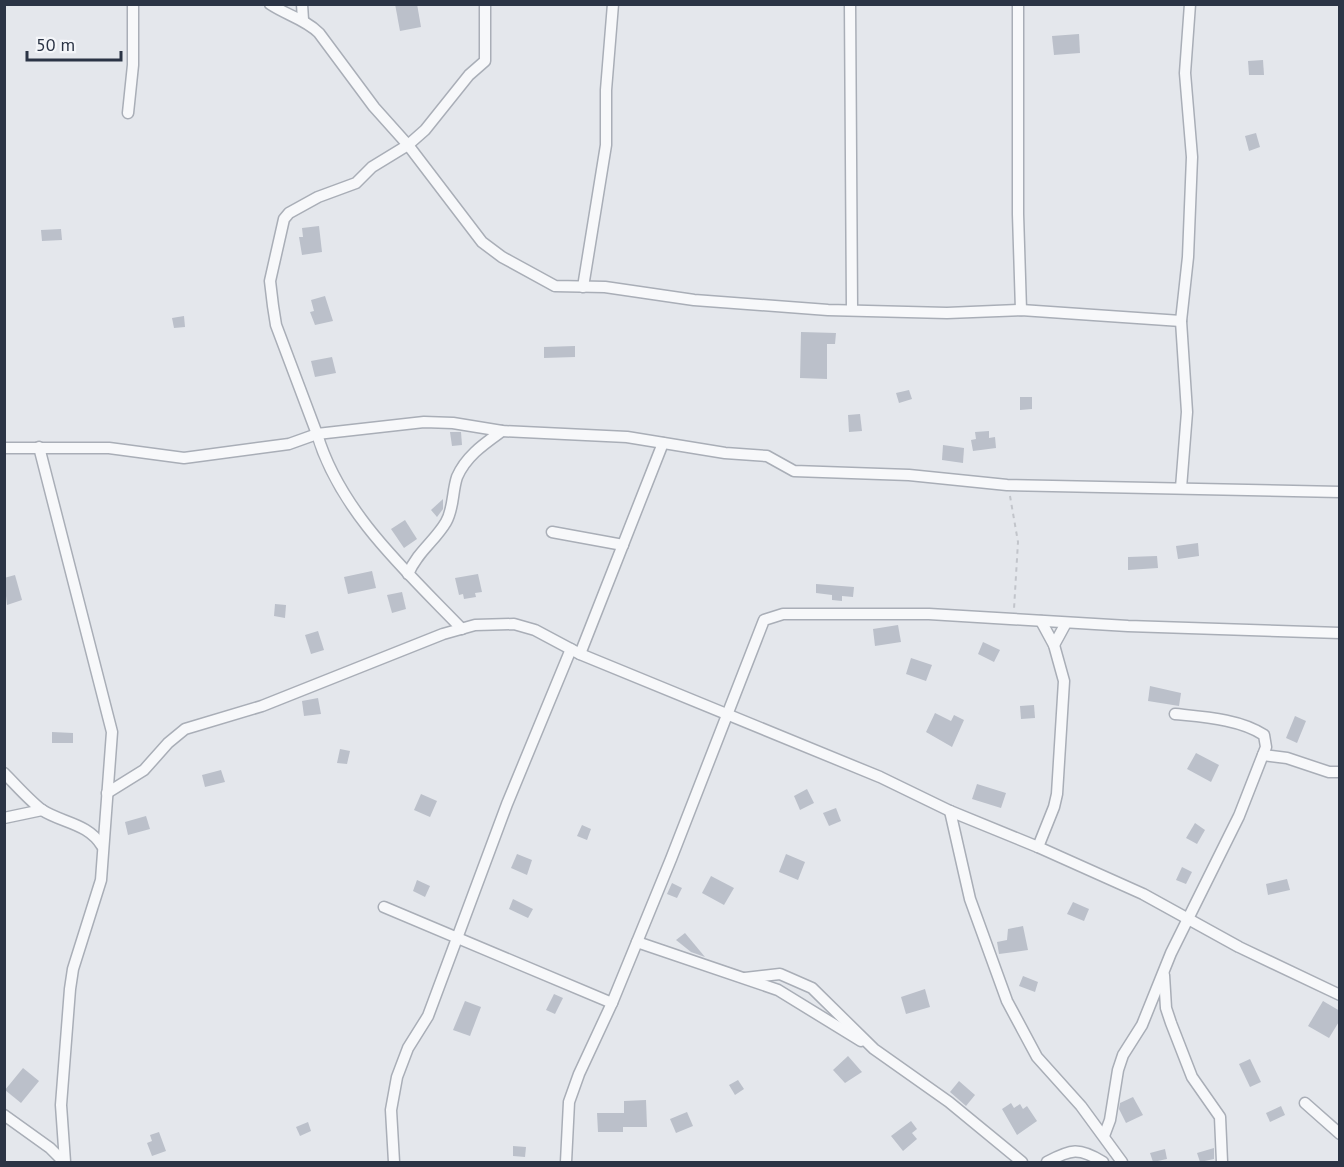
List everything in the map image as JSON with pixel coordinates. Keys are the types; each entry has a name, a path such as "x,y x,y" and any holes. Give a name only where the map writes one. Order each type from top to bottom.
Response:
{"street":[{"path":"128,113 133,4"},
{"path":"270,4 282,14 303,20 319,33 374,107 408,145 471,230 492,250 555,286 633,290 694,300 852,309 948,313 1021,310 1181,321"},
{"path":"302,4 303,20"},
{"path":"462,629 408,574 340,489 290,365 274,315 270,281 280,228 289,213 318,197 356,183 372,167 408,145 425,130 470,75 485,61 484,4"},
{"path":"583,287 606,145 606,90 613,4"},
{"path":"850,4 852,309"},
{"path":"1018,4 1018,214 1021,310"},
{"path":"1181,488 1187,412 1181,321 1188,257 1192,157 1185,73 1190,4"},
{"path":"4,448 109,448 184,458 289,444 317,434 424,422 453,423 502,431 627,437 767,456 794,471 909,475 1007,484 1340,492"},
{"path":"408,574 416,556 445,524 451,510 457,478 466,462 477,450 502,431"},
{"path":"394,1162 391,1110 397,1077 408,1048 428,1016 456,937 663,443"},
{"path":"39,447 112,732 101,880 73,969 70,989 61,1105 64,1162"},
{"path":"552,532 622,545"},
{"path":"566,1162 569,1102 637,942 723,729 726,714 764,620 770,616 783,614 929,614 1041,621 1340,633"},
{"path":"1038,847 1057,794 1064,681 1054,645 1041,621"},
{"path":"1054,645 1066,622"},
{"path":"107,793 144,770 168,743 185,729 262,706 364,663 462,629 495,623 514,624 535,630 575,652 880,777 950,811 1038,847 1340,995"},
{"path":"1104,1136 1110,1120 1118,1070 1124,1055 1142,1025 1164,972 1239,816 1266,742 1264,735 1256,730 1215,719 1175,714"},
{"path":"1263,755 1287,758 1329,772 1340,772"},
{"path":"4,773 42,810 82,828 97,838 102,846"},
{"path":"4,819 42,810"},
{"path":"950,811 970,899 1007,1001 1037,1057 1104,1136 1122,1162"},
{"path":"384,907 612,1003"},
{"path":"637,942 778,990 874,1049 949,1102 1022,1162"},
{"path":"1164,972 1166,1008 1171,1023 1192,1077 1220,1117 1222,1162"},
{"path":"745,978 770,974 798,980 812,988 874,1049"},
{"path":"1305,1103 1340,1134"},
{"path":"4,1115 50,1148 64,1162"},
{"path":"1047,1162 1075,1151 1086,1152 1102,1162"}],"path":[{"path":"1007,484 1018,542 1013,618"}],"building":[{"path":"395,4 417,4 421,27 400,31"},
{"path":"1079,34 1080,53 1054,55 1052,36"},
{"path":"1263,60 1264,75 1249,75 1248,61"},
{"path":"1256,133 1260,147 1249,151 1245,136"},
{"path":"319,226 322,252 302,255 299,237 303,237 302,228"},
{"path":"61,229 62,240 42,241 41,230"},
{"path":"325,296 333,321 315,325 310,312 314,311 311,300"},
{"path":"184,316 185,327 174,328 172,318"},
{"path":"801,332 836,333 835,344 827,344 827,379 800,378"},
{"path":"575,346 575,357 544,358 544,347"},
{"path":"332,357 336,373 315,377 311,361"},
{"path":"909,390 912,399 899,403 896,393"},
{"path":"1020,397 1032,397 1032,409 1020,410"},
{"path":"860,414 862,431 849,432 848,415"},
{"path":"989,431 989,438 995,437 996,448 973,451 971,440 976,439 975,432"},
{"path":"450,432 461,432 462,445 452,446"},
{"path":"943,445 964,448 963,463 942,460"},
{"path":"443,499 443,509 437,517 431,510"},
{"path":"405,520 417,539 404,548 391,529"},
{"path":"1198,543 1199,556 1178,559 1176,546"},
{"path":"1157,556 1158,568 1128,570 1128,557"},
{"path":"372,571 376,588 348,594 344,577"},
{"path":"478,574 482,592 475,593 476,597 464,599 463,594 459,595 455,578"},
{"path":"15,575 22,600 7,605 4,578"},
{"path":"816,584 854,587 853,597 842,596 842,601 832,600 832,595 816,593"},
{"path":"402,592 406,609 392,613 387,595"},
{"path":"275,604 286,605 285,618 274,616"},
{"path":"898,625 901,642 875,646 873,629"},
{"path":"318,631 324,650 311,654 305,635"},
{"path":"983,642 1000,650 994,662 978,654"},
{"path":"911,658 932,665 926,681 906,674"},
{"path":"1150,686 1181,693 1179,706 1148,701"},
{"path":"318,698 321,714 304,716 302,701"},
{"path":"1034,705 1035,718 1021,719 1020,706"},
{"path":"935,713 951,721 954,715 964,720 952,747 926,732"},
{"path":"1295,716 1306,721 1297,743 1286,738"},
{"path":"52,732 73,733 73,743 52,743"},
{"path":"340,749 350,751 347,764 337,763"},
{"path":"1196,753 1219,765 1211,782 1187,769"},
{"path":"221,770 225,782 205,787 202,775"},
{"path":"977,784 1006,793 1001,808 972,799"},
{"path":"807,789 814,803 800,810 794,796"},
{"path":"421,794 437,801 430,817 414,810"},
{"path":"836,808 841,821 829,826 823,813"},
{"path":"146,816 150,829 128,835 125,822"},
{"path":"1195,823 1205,830 1197,844 1186,838"},
{"path":"582,825 591,829 587,840 577,836"},
{"path":"517,854 532,860 527,875 511,868"},
{"path":"786,854 805,862 798,880 779,872"},
{"path":"1182,867 1192,872 1186,884 1176,880"},
{"path":"711,876 734,888 724,905 702,893"},
{"path":"1287,879 1290,890 1268,895 1266,884"},
{"path":"417,880 430,886 425,897 413,891"},
{"path":"672,883 682,888 677,898 667,894"},
{"path":"513,899 533,909 528,918 509,909"},
{"path":"1073,902 1089,909 1084,921 1067,914"},
{"path":"1023,926 1028,950 999,954 997,942 1007,940 1008,929"},
{"path":"685,933 705,957 691,952 676,940"},
{"path":"1023,976 1038,982 1035,992 1019,986"},
{"path":"925,989 930,1007 906,1014 901,997"},
{"path":"554,994 563,998 555,1014 546,1010"},
{"path":"465,1001 481,1007 470,1036 453,1030"},
{"path":"1323,1001 1340,1011 1340,1020 1329,1038 1308,1026"},
{"path":"848,1056 862,1072 845,1083 833,1070"},
{"path":"1250,1059 1261,1082 1250,1087 1239,1064"},
{"path":"23,1068 39,1081 21,1103 5,1090"},
{"path":"738,1080 744,1089 735,1095 729,1085"},
{"path":"959,1081 975,1095 966,1106 950,1092"},
{"path":"1133,1097 1143,1115 1126,1123 1119,1109 1120,1103"},
{"path":"646,1100 647,1127 623,1127 623,1132 598,1132 597,1113 624,1113 624,1101"},
{"path":"1011,1103 1014,1108 1020,1104 1023,1109 1027,1106 1037,1121 1017,1135 1002,1109"},
{"path":"1281,1106 1285,1115 1270,1122 1266,1113"},
{"path":"687,1112 693,1126 676,1133 670,1119"},
{"path":"911,1121 917,1129 912,1133 917,1139 903,1151 891,1136"},
{"path":"308,1122 311,1131 300,1136 296,1127"},
{"path":"159,1132 166,1151 152,1156 147,1143 152,1141 150,1135"},
{"path":"513,1146 526,1147 525,1157 513,1156"},
{"path":"1214,1148 1214,1159 1200,1162 1197,1153"},
{"path":"1165,1149 1167,1159 1153,1162 1150,1153"}]}
